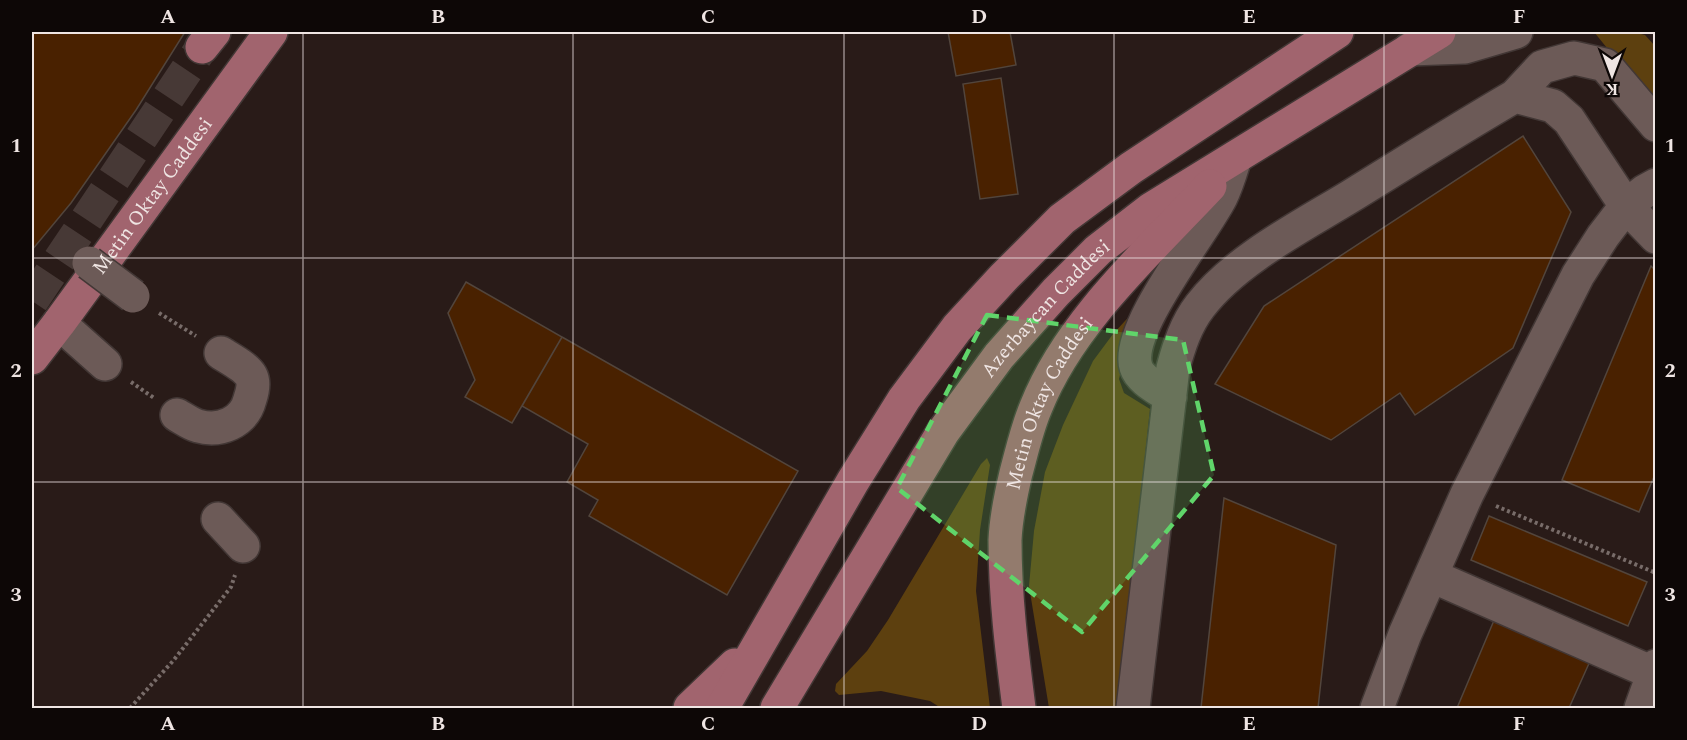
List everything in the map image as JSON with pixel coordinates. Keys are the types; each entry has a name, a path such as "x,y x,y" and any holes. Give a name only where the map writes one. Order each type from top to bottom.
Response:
{"main road":[{"name":"Metin Oktay Caddesi","path":"32,358 271,32"},
{"path":"722,708 853,481 904,399 957,328 1062,219 1122,174 1337,32"},
{"name":"Azerbaycan Caddesi","path":"777,708 943,432 999,356 1056,292 1098,250 1151,208 1439,32"},
{"name":"Metin Oktay Caddesi","path":"1019,708 1008,603 1005,538 1011,496 1022,448 1036,406 1053,371 1093,311 1235,158"},
{"path":"690,708 766,634"}],"street":[{"path":"1410,50 1465,47 1516,32"},
{"path":"1133,708 1173,368 1178,348 1188,325 1200,306 1233,273 1299,227 1515,96 1542,68 1574,58 1605,66 1656,125"},
{"path":"1515,96 1553,106 1569,120 1626,206 1656,237"},
{"path":"1170,397 1140,375 1136,366 1136,348 1148,314 1221,196 1235,158"},
{"path":"1377,708 1406,634 1467,494 1578,275 1626,206 1656,185"},
{"path":"89,263 133,296"},
{"path":"58,324 105,364"},
{"path":"177,415 196,426 212,428 230,426 241,417 249,405 253,389 251,376 221,353"},
{"path":"218,519 243,546"},
{"path":"1432,576 1654,669 1641,708"}],"path":[{"path":"133,296 221,353"},
{"path":"105,364 177,415"},
{"path":"1467,494 1656,573"},
{"path":"130,708 173,661 231,587 243,546"}],"highlighted area":[{"path":"987,315 1183,340 1214,475 1082,632 897,488"}],"shaded area":[{"path":"1594,32 1633,32 1645,35 1655,46 1655,107"},
{"path":"1136,309 1119,379 1124,393 1150,409 1118,708 1049,708 1029,586 1034,531 1045,472 1063,425 1093,361"},
{"path":"987,458 990,465 980,530 976,591 990,708 941,708 930,701 881,691 839,695 835,691 836,684 867,651 888,620 981,464"}],"building":[{"path":"32,32 185,32 136,110 71,203 32,250"},
{"path":"948,32 1010,32 1016,65 956,76"},
{"path":"1001,78 1018,194 980,199 963,84"},
{"path":"1523,136 1571,212 1513,348 1415,415 1400,393 1331,440 1215,384 1264,306"},
{"path":"1651,266 1656,271 1656,472 1639,512 1562,480"},
{"path":"466,282 562,337 512,423 465,397 475,380 448,313"},
{"path":"562,337 798,471 727,595 589,516 598,500 567,482 588,444 522,406"},
{"path":"1224,498 1336,545 1318,708 1201,708"},
{"path":"1489,516 1647,582 1628,626 1471,560"},
{"path":"1495,618 1591,659 1569,708 1457,708"}],"tunnel":[{"path":"32,301 202,47"}]}
